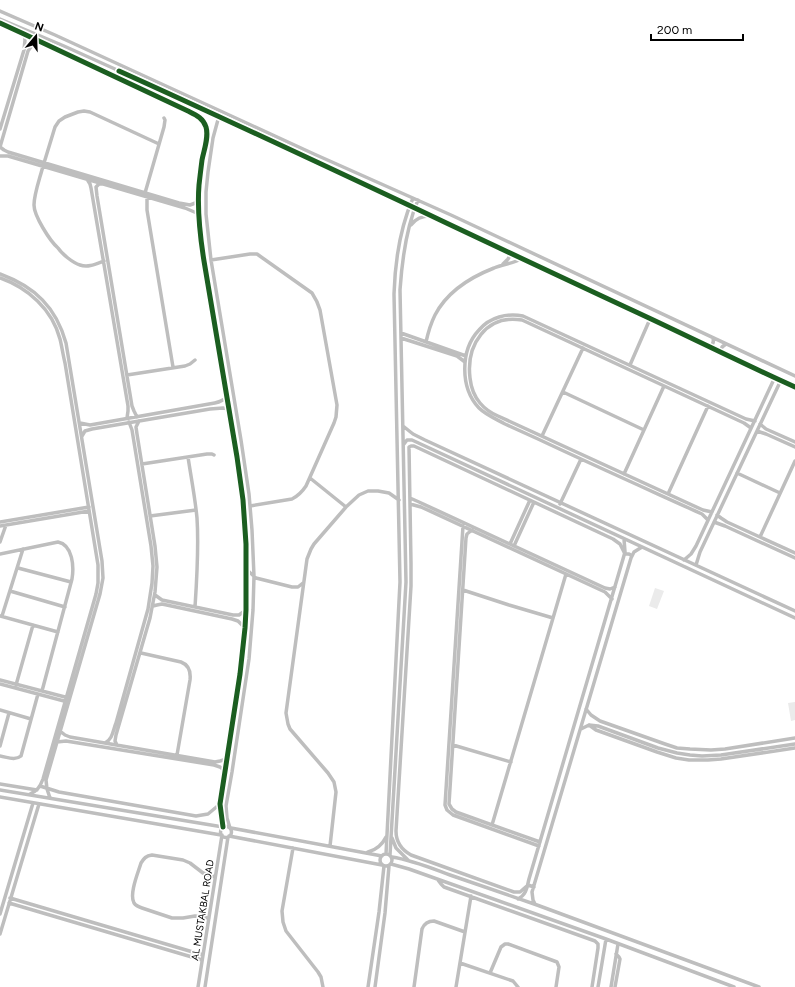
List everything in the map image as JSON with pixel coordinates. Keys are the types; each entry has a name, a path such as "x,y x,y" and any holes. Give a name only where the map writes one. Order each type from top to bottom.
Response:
{"street":[{"path":"0,11 116,62 314,154 464,220 795,376"},
{"path":"0,19 119,70 219,116 521,259 795,386"},
{"path":"0,23 196,115 205,126 206,138 198,202 202,248 243,500 246,569 245,628 240,674 220,804 223,827 220,831 222,835"},
{"path":"1,125 24,50 25,40 23,29"},
{"path":"42,37 32,44 28,51 0,147 13,155 102,184 146,195"},
{"path":"92,52 96,56 94,59"},
{"path":"116,62 114,66 119,70"},
{"path":"104,261 87,266 80,265 64,254 53,242 37,216 34,207 35,196 55,127 63,118 81,111 90,112 159,144"},
{"path":"219,116 213,138 208,172 206,202 208,235 214,281 240,432 250,506 253,537 254,577 248,667 226,806 226,818 232,832 229,836"},
{"path":"164,118 164,127 146,195 147,210 173,367"},
{"path":"206,138 213,138"},
{"path":"312,160 314,158 314,154"},
{"path":"0,156 13,155"},
{"path":"325,166 325,162 329,160"},
{"path":"44,165 178,204 199,214"},
{"path":"87,179 95,197 127,375 130,404 128,420 135,435 142,464 150,516 152,566 150,600 114,734 117,745"},
{"path":"102,184 99,184 96,187 95,197 104,261 130,404 137,416"},
{"path":"368,987 379,912 383,866 380,860 387,855 391,836 390,809 400,582 394,294 395,274 401,235 413,198"},
{"path":"375,987 390,865 392,861 387,855 387,833 406,600 406,525 400,290 404,251 418,200"},
{"path":"178,204 190,205 198,202"},
{"path":"410,226 415,220 422,217 433,217"},
{"path":"459,229 458,223 464,220"},
{"path":"211,260 256,254 312,293 319,304 337,411 334,423 303,492 292,499 250,506"},
{"path":"502,264 511,254"},
{"path":"426,342 436,312 451,294 462,285 488,270 502,264 521,259"},
{"path":"0,274 27,286 46,302 62,331 66,343 67,363 89,509 99,553"},
{"path":"0,278 16,285 28,293 42,305 50,315 55,325 67,363 80,423 99,553 97,588 46,780 50,798"},
{"path":"207,282 214,281"},
{"path":"712,512 703,510 542,436 484,413 474,402 468,391 466,383 465,362 471,342 484,325 490,321 506,316 523,316 630,365 698,399 708,406 744,423 751,428"},
{"path":"630,365 650,319"},
{"path":"708,520 702,514 619,477 493,414 482,405 474,394 469,371 474,346 482,333 496,323 506,320 522,320 664,386 748,420 755,421"},
{"path":"490,321 493,325"},
{"path":"401,333 455,354 465,362"},
{"path":"401,338 466,356"},
{"path":"709,346 714,341 713,338"},
{"path":"722,353 722,347 726,344"},
{"path":"542,436 583,348"},
{"path":"127,375 188,365 195,360"},
{"path":"684,560 691,554 696,546 775,378"},
{"path":"696,565 701,548 781,380"},
{"path":"619,477 623,473 664,386"},
{"path":"563,392 644,430"},
{"path":"80,423 90,424 128,420 139,421 210,407 227,397"},
{"path":"763,403 769,406"},
{"path":"668,494 708,406"},
{"path":"82,436 85,431 128,420 137,416 210,407 229,409"},
{"path":"105,743 110,740 114,734 140,653 155,595 156,555 135,435 136,427 139,421"},
{"path":"90,424 92,429"},
{"path":"760,424 766,429 795,442"},
{"path":"403,426 413,434 425,440 795,611"},
{"path":"757,431 795,447"},
{"path":"233,433 240,432"},
{"path":"781,441 783,436"},
{"path":"404,444 406,441 411,440 423,445 795,618"},
{"path":"423,445 425,440"},
{"path":"528,885 520,892 514,892 411,855 402,849 397,839 396,831 411,586 408,449 412,446 618,542 624,554"},
{"path":"142,464 211,453 214,456"},
{"path":"558,508 580,458 580,454"},
{"path":"188,456 196,510 198,560 195,607"},
{"path":"760,537 795,461"},
{"path":"737,473 780,493"},
{"path":"310,478 346,507"},
{"path":"330,846 336,792 334,782 294,734 286,718 306,559 311,549 355,498 363,492 372,490 389,492 398,486"},
{"path":"724,487 729,490"},
{"path":"514,493 516,489"},
{"path":"389,492 398,500"},
{"path":"410,498 590,583 612,599"},
{"path":"512,545 532,501"},
{"path":"410,504 421,507 566,574 607,589 615,587"},
{"path":"0,526 89,509"},
{"path":"0,526 89,509"},
{"path":"150,516 196,510"},
{"path":"717,515 736,528 795,558"},
{"path":"714,522 760,537 795,553"},
{"path":"0,542 6,525"},
{"path":"400,525 406,525"},
{"path":"463,526 463,590 456,662 453,745 449,799 450,806 456,812 539,844"},
{"path":"596,532 598,527"},
{"path":"472,530 467,534 464,541 445,803 446,808 455,816 539,844"},
{"path":"400,535 406,535"},
{"path":"518,899 526,892 612,599 624,554 624,539"},
{"path":"0,554 60,542 64,544 73,561 71,582 65,607 22,753 20,757 16,759 0,756"},
{"path":"696,546 701,548"},
{"path":"535,904 532,896 534,887 586,709 632,556 636,550 642,547"},
{"path":"23,549 1,616 58,632"},
{"path":"661,556 663,550"},
{"path":"624,554 628,553 632,556"},
{"path":"18,568 71,582"},
{"path":"246,569 254,577 292,587 298,587 303,583"},
{"path":"492,825 566,574"},
{"path":"246,581 254,577"},
{"path":"735,590 737,584"},
{"path":"463,590 553,618"},
{"path":"10,591 65,607"},
{"path":"155,595 167,603 230,617 238,615 246,610"},
{"path":"153,606 167,603 195,607 230,617 238,621 245,628"},
{"path":"16,685 33,625"},
{"path":"140,653 181,662 186,664 189,668 191,674 177,755"},
{"path":"30,794 37,790 40,786 65,699 78,662"},
{"path":"0,680 40,693"},
{"path":"0,684 65,699"},
{"path":"586,709 600,721 665,744 690,749 725,749 795,738"},
{"path":"0,710 32,719"},
{"path":"0,746 9,713"},
{"path":"598,726 600,721"},
{"path":"580,730 589,725 598,726 658,748 677,753 702,756 721,755 795,744"},
{"path":"589,725 596,730 657,752 676,758 689,760 721,759 795,748"},
{"path":"60,731 70,739 215,764 227,759"},
{"path":"57,742 70,739 105,743 177,755 215,764 225,771"},
{"path":"453,745 510,762"},
{"path":"564,760 571,762"},
{"path":"0,784 37,790"},
{"path":"40,786 59,792 196,816 208,814 220,804"},
{"path":"0,790 223,827 228,826 230,828 387,855 409,861 535,904 759,987"},
{"path":"0,797 222,835 224,837 229,836 383,866 390,865 409,870 606,939 734,987"},
{"path":"0,914 4,895 33,803"},
{"path":"0,934 39,804"},
{"path":"365,852 374,850 381,845 387,833"},
{"name":"AL MUSTAKBAL ROAD","path":"198,987 222,835"},
{"name":"AL MUSTAKBAL ROAD","path":"205,987 229,836"},
{"path":"391,836 396,848 409,861"},
{"path":"293,848 282,911 282,922 286,931 318,972 321,977 322,987"},
{"path":"209,918 195,916 172,918 142,908 134,902 132,892 143,859 152,855 183,860 190,863 203,873 215,877"},
{"path":"218,855 225,856"},
{"path":"409,870 408,867 410,864 418,864"},
{"path":"12,872 18,874"},
{"path":"438,880 444,887 593,940 597,943 598,948 592,987"},
{"path":"528,885 534,887"},
{"path":"456,987 471,896"},
{"path":"10,898 155,943 202,960"},
{"path":"9,903 203,955"},
{"path":"379,912 385,913"},
{"path":"61,918 62,914"},
{"path":"414,987 422,929 425,924 434,921 465,932"},
{"path":"598,987 606,939"},
{"path":"490,973 501,947 508,944 557,962 559,967 556,987"},
{"path":"611,987 618,944"},
{"path":"598,948 604,949"},
{"path":"616,954 620,959 616,987"},
{"path":"671,964 674,960 674,955"},
{"path":"683,968 683,963 686,960"},
{"path":"460,963 514,981 518,987"}],"shaded area":[{"path":"655,588 664,591 657,609 649,606"},
{"path":"795,702 795,720 791,721 788,703"}],"cycle path":[{"path":"0,23 191,112 201,119 206,127 207,139 202,160 199,185 198,204 200,233 237,457 243,500 246,544 245,628 240,674 220,804 223,827"},
{"path":"119,71 795,387"}]}
